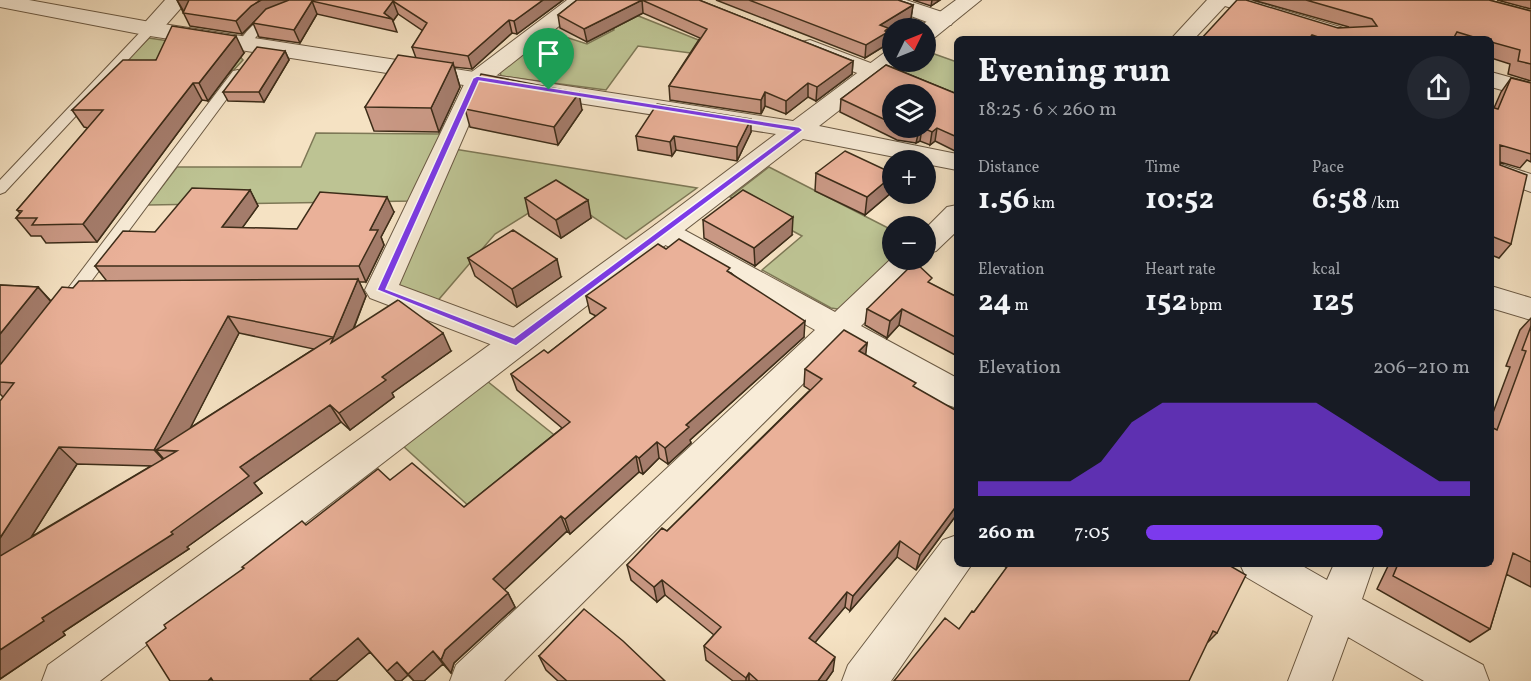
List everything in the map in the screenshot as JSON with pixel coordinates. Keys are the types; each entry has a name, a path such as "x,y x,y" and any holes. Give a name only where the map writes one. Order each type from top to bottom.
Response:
{"street":[{"path":"150,29 177,0"},
{"path":"516,342 375,290 477,78 581,0"},
{"path":"885,0 918,18"},
{"path":"936,26 970,0"},
{"path":"1185,36 1219,0"},
{"path":"1226,0 1346,36"},
{"path":"0,2 150,29 477,78 799,130 954,161"},
{"path":"788,38 882,65"},
{"path":"64,681 665,232 882,66"},
{"path":"1494,80 1531,91"},
{"path":"1494,170 1531,183"},
{"path":"939,241 954,218"},
{"path":"665,232 954,392"},
{"path":"472,681 899,270"},
{"path":"1494,298 1531,309"},
{"path":"864,681 954,557"},
{"path":"1265,567 1467,681"},
{"path":"1310,681 1353,567"}],"lane":[{"path":"62,309 252,45 256,23 276,12 315,0"},
{"path":"0,189 150,29"},
{"path":"75,290 99,290"}],"green space":[{"path":"626,11 751,61 638,46 606,90 501,76 499,67 547,31 587,44 614,30 610,21"},
{"path":"149,38 235,51 243,60 231,73 112,75"},
{"path":"936,55 954,61 954,106 936,99 936,84 900,84 885,78 893,72 936,72"},
{"path":"316,133 443,134 413,201 148,205 177,167 301,167"},
{"path":"454,149 697,188 626,239 559,194 495,234 434,305 400,291 396,279"},
{"path":"769,167 882,225 882,270 844,310 831,308 762,270 802,236 730,197"},
{"path":"487,381 558,438 472,509 402,445"}],"building":[{"path":"189,0 261,0 251,6 236,21 183,13"},
{"path":"289,0 543,0 514,21 509,20 468,56 412,47 427,23 393,1 384,13 392,19 312,1 294,30 253,23 266,9"},
{"path":"577,0 642,0 584,29 558,15"},
{"path":"642,0 699,0 853,61 817,87 808,83 786,101 765,92 761,100 669,86 707,29"},
{"path":"749,0 898,0 913,5 892,18 882,18 880,25 882,26 882,36 866,45"},
{"path":"1237,0 1246,0 1338,28 1377,26 1372,19 1306,0 1489,0 1531,11 1531,64 1518,61 1520,50 1494,43 1494,36 1470,36 1457,32 1455,36 1204,36"},
{"path":"172,26 236,36 199,83 193,83 83,224 32,225 37,218 16,218 22,211 17,210 103,110 72,110 123,60 156,60"},
{"path":"257,47 285,51 259,92 223,92"},
{"path":"398,55 453,63 431,108 365,107"},
{"path":"882,68 882,72 903,72 933,84 882,84 882,118 841,99"},
{"path":"481,74 579,93 554,127 465,109"},
{"path":"1511,78 1531,83 1531,154 1500,145 1500,165 1527,175 1511,244 1494,237 1494,108 1498,109"},
{"path":"936,85 954,93 954,136 937,128"},
{"path":"657,104 751,119 737,147 674,136 670,142 636,136"},
{"path":"845,151 882,168 882,184 867,197 816,173"},
{"path":"556,180 588,200 556,220 525,198"},
{"path":"192,188 250,190 222,227 297,229 320,192 387,197 370,230 378,230 359,266 95,266 123,231 155,232"},
{"path":"743,190 793,217 754,248 703,220"},
{"path":"513,230 557,259 512,289 468,258"},
{"path":"679,239 730,268 727,271 805,321 686,425 689,427 665,448 657,442 639,458 636,456 565,519 561,516 493,579 508,593 445,650 441,660 433,651 408,674 397,662 387,671 358,638 310,679 312,681 213,681 211,678 208,681 170,681 146,643 166,628 164,625 244,568 242,567 302,521 306,525 378,469 390,480 412,463 464,507 570,422 511,374 544,350 548,353 606,308 586,296 658,244 666,249"},
{"path":"907,270 924,270 932,278 928,282 954,295 954,336 902,309 890,321 867,309"},
{"path":"358,279 331,343 398,300 443,333 382,377 386,380 339,413 330,405 240,467 249,476 171,532 173,534 42,618 44,621 0,650 0,556 177,451 156,450 333,337 228,316 154,450 59,447 0,538 0,401 14,383 0,382 0,365 62,287 73,288 79,281"},
{"path":"0,285 38,287 0,334"},
{"path":"1531,326 1531,562 1513,553 1490,629 1393,576 1397,567 1494,567 1494,428 1497,430 1526,351 1522,350"},
{"path":"844,330 867,343 859,351 916,383 913,386 954,409 954,509 920,555 900,541 853,596 847,592 809,638 835,657 818,681 758,681 749,673 746,678 704,646 721,627 662,580 654,587 627,565 662,528 667,531 822,379 805,369"},
{"path":"1007,567 1232,567 1246,575 1217,633 1213,631 1189,681 894,681 945,618 959,629 972,611 974,612"},
{"path":"584,609 623,641 665,681 567,681 539,656"}],"route":[{"path":"477,78 549,90 799,130 516,342 381,290 477,78"}]}
